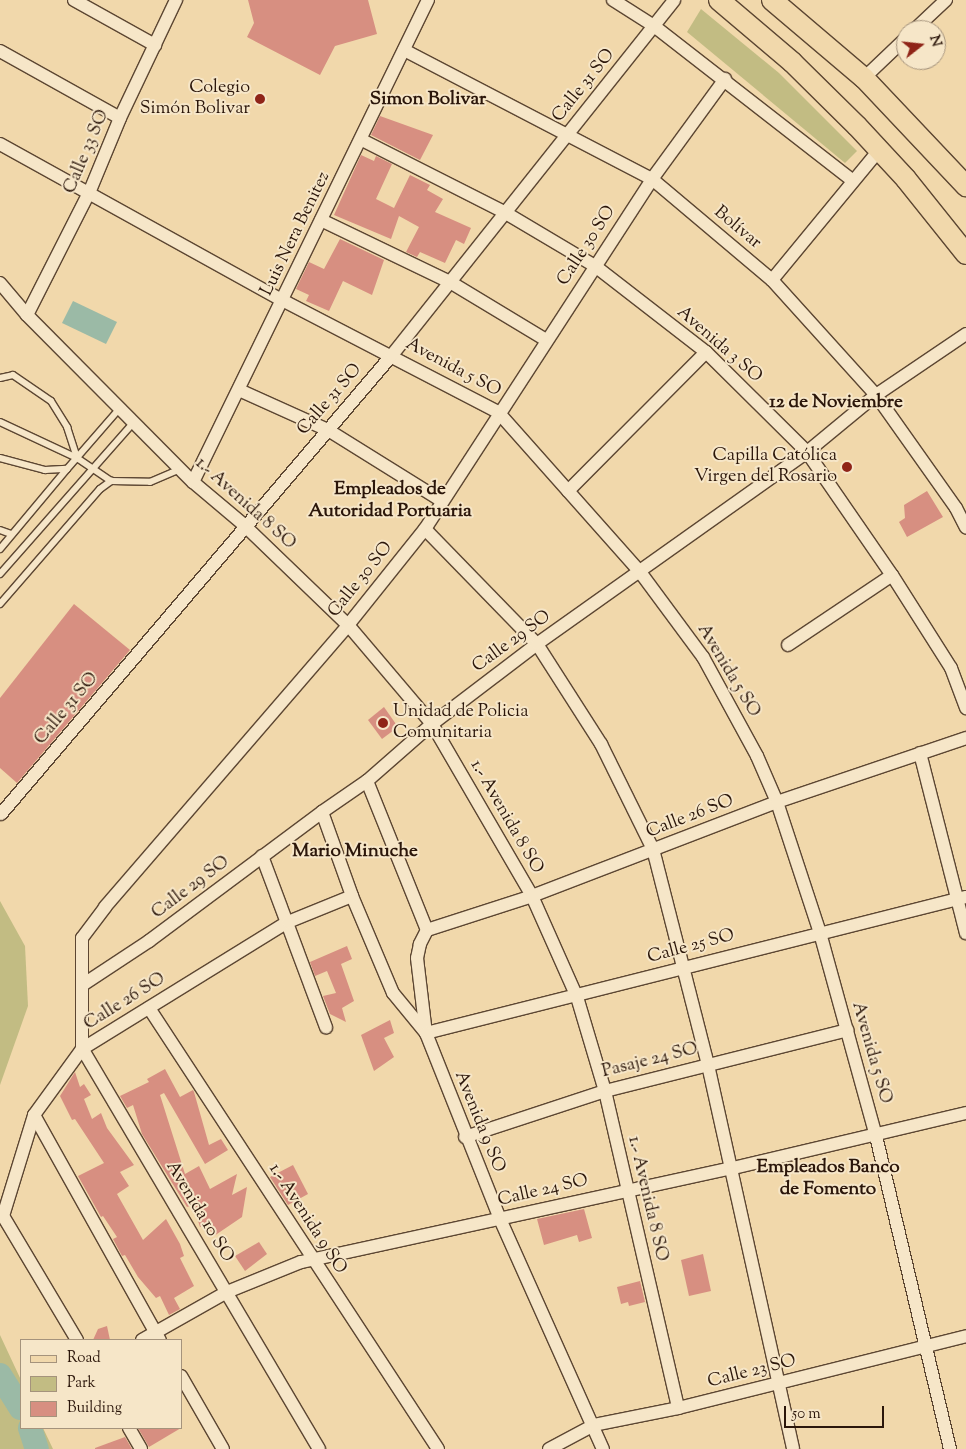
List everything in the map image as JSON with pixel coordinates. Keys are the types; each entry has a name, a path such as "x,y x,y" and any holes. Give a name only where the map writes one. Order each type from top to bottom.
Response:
{"main road":[{"path":"719,0 792,62 879,150 966,254"},
{"path":"772,0 864,78 966,186"}],"street":[{"path":"74,0 155,45"},
{"name":"Calle 33 SO","path":"27,315 90,194 120,118 176,0"},
{"name":"Luis Nera Benitez","path":"193,482 362,140 428,0"},
{"path":"614,0 654,26 725,79 853,181"},
{"name":"Calle 31 SO","path":"1,814 244,525 392,355 674,0"},
{"path":"925,20 946,0"},
{"path":"864,78 896,48"},
{"name":"Bolívar","path":"404,50 652,179 772,280 876,395 956,508 966,528"},
{"path":"0,51 120,118"},
{"name":"Calle 30 SO","path":"84,984 82,938 105,906 348,625 425,528 498,412 652,179 725,79"},
{"name":"Avenida 3 SO","path":"362,140 504,212 595,266 706,352 807,452 892,574 951,668 966,708"},
{"name":"Avenida 5 SO","path":"0,144 282,300 392,355 498,412 640,572 703,657 757,756 776,802 820,933 876,1136 924,1347 950,1449"},
{"path":"772,280 879,150"},
{"path":"321,220 450,282 546,340"},
{"name":"1.- Avenida 8 SO","path":"0,283 27,315 193,482 244,525 348,625 432,724 532,896 577,996 605,1091 626,1190 678,1408"},
{"name":"Calle 29 SO","path":"84,984 148,941 322,812 367,781 432,724 537,644 807,452 876,395 966,334"},
{"path":"568,491 706,352"},
{"path":"238,390 328,430 442,501"},
{"path":"425,528 537,644 601,744 653,849 708,1065 729,1169 793,1449"},
{"path":"788,645 892,574"},
{"name":"Calle 26 SO","path":"427,930 532,896 776,802 966,738"},
{"path":"920,754 962,898 966,933"},
{"path":"367,781 427,930 420,944 417,958 426,1033"},
{"name":"Avenida 9 SO","path":"322,812 352,896 393,993 426,1033 465,1137 603,1449"},
{"path":"262,856 326,1027"},
{"name":"Calle 26 SO","path":"76,1339 3,1216 34,1116 82,1049 288,922 352,896"},
{"name":"Calle 25 SO","path":"426,1033 962,898"},
{"path":"82,1049 84,984"},
{"name":"1.- Avenida 9 SO","path":"149,1008 312,1260 438,1449"},
{"name":"Pasaje 24 SO","path":"465,1137 605,1091 847,1030"},
{"name":"Avenida 10 SO","path":"82,1049 319,1449"},
{"name":"Calle 24 SO","path":"158,1336 227,1292 312,1260 876,1136 966,1113"},
{"path":"34,1116 158,1336"},
{"name":"Calle 23 SO","path":"549,1449 594,1425 678,1408 966,1336"},
{"path":"182,1378 223,1449"},
{"path":"130,1429 141,1449"}],"lane":[{"path":"0,378 13,375 51,401 67,428 77,458"},
{"path":"0,549 120,408"},
{"path":"0,422 77,458 110,481 150,482 180,469"},
{"path":"0,574 134,422"},
{"path":"0,458 45,470 67,469"},
{"path":"0,604 100,488 110,481"},
{"path":"0,530 11,534"}],"green space":[{"path":"701,9 779,73 857,151 845,163 687,32"},
{"path":"0,901 25,946 28,1006 0,1085"},
{"path":"0,1335 20,1378 20,1429 43,1429 53,1449 0,1449"}],"shaded area":[{"path":"73,301 117,322 106,344 62,323"}],"building":[{"path":"248,0 368,0 377,34 335,46 320,75 247,37 254,23"},
{"path":"380,116 433,135 420,160 371,135"},
{"path":"361,155 374,161 376,156 392,164 376,199 394,208 410,175 430,185 427,190 443,199 435,212 471,228 464,244 456,240 445,263 420,252 417,257 406,252 419,227 399,216 391,239 334,215"},
{"path":"340,239 384,260 372,295 343,281 329,311 306,301 309,295 296,289 309,262 324,269"},
{"path":"927,491 943,517 907,537 899,522 905,518 904,505"},
{"path":"74,604 130,650 17,783 0,768 0,698"},
{"name":"Unidad de Policia Comunitaria","path":"384,707 398,727 382,739 368,720"},
{"path":"347,946 352,959 341,964 354,1001 342,1008 346,1022 330,1014 323,996 336,993 327,971 315,976 310,962"},
{"path":"390,1020 394,1033 384,1038 394,1057 374,1071 361,1035"},
{"path":"165,1069 180,1097 193,1090 209,1145 221,1139 228,1150 205,1164 164,1093 160,1095 185,1174 199,1166 210,1189 237,1174 232,1195 247,1187 242,1217 214,1236 206,1224 200,1227 193,1205 187,1207 142,1134 133,1105 127,1108 120,1096 149,1082 147,1079"},
{"path":"75,1072 80,1087 84,1084 91,1095 84,1099 92,1119 101,1113 107,1128 134,1165 120,1172 129,1186 117,1194 143,1240 166,1219 180,1244 184,1256 180,1258 194,1286 174,1298 180,1309 169,1315 160,1296 156,1298 138,1277 125,1255 122,1256 113,1239 117,1237 103,1216 101,1217 78,1176 104,1163 75,1119 72,1120 60,1096"},
{"path":"293,1165 308,1194 288,1205 270,1177"},
{"path":"584,1209 592,1238 579,1242 577,1235 544,1245 537,1219"},
{"path":"259,1242 267,1254 245,1271 235,1256"},
{"path":"703,1254 711,1291 689,1296 681,1260"},
{"path":"640,1281 645,1302 629,1306 628,1302 621,1304 617,1287"},
{"path":"107,1326 110,1339 93,1339 98,1329"},
{"path":"139,1429 179,1429 149,1447"},
{"path":"125,1437 132,1449 95,1449 95,1448"}],"waterway":[{"path":"0,1375 20,1406"},
{"path":"30,1429 37,1449"}],"place":[{"name":"Colegio Simón Bolivar","path":"260,99"},
{"name":"Capilla Católica Virgen del Rosario","path":"847,467"},
{"name":"Unidad de Policia Comunitaria","path":"383,723"}],"district":[{"name":"Simon Bolivar","path":"428,100"},
{"name":"12 de Noviembre","path":"836,403"},
{"name":"Empleados de Autoridad Portuaria","path":"390,501"},
{"name":"Mario Minuche","path":"355,852"},
{"name":"Empleados Banco de Fomento","path":"828,1179"}]}
